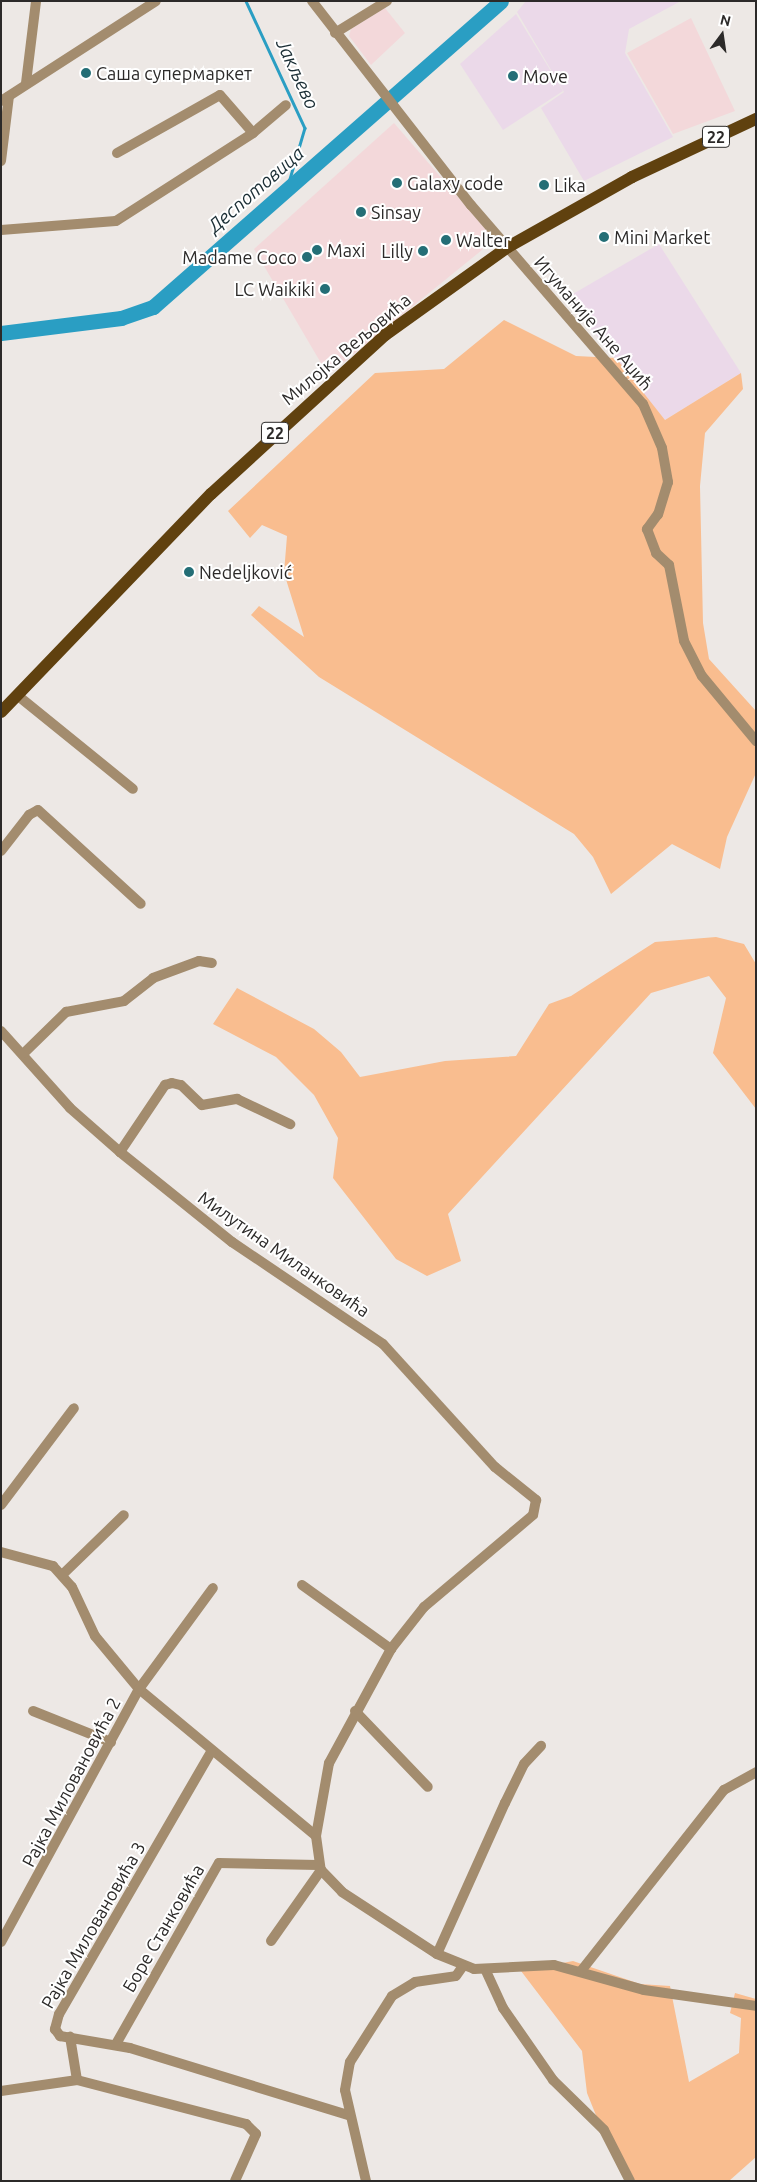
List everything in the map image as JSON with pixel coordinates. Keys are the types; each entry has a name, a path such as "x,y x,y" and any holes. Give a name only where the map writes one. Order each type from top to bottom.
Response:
{"main road":[{"name":"Милојка Вељовића","path":"1,712 292,417 385,335 508,248 632,178 756,119"}],"street":[{"path":"26,83 36,1"},
{"path":"2,156 5,98 156,1"},
{"path":"312,1 392,108 508,248"},
{"path":"335,33 387,1"},
{"path":"117,153 220,95 253,133"},
{"path":"1,230 116,221 253,133 286,105"},
{"name":"Игуманије Ане Аџић","path":"508,248 643,404 662,448 668,482 658,514 647,529 656,553 669,564 684,641 707,682 756,741"},
{"path":"17,695 133,789"},
{"path":"1,851 29,815 38,810 141,904"},
{"path":"24,1053 66,1012 124,1001 153,978 199,961 212,963"},
{"name":"Милутина Миланковића","path":"1,1031 24,1053 70,1108 120,1152 232,1242 383,1344 495,1467 537,1505 533,1515 499,1546 424,1607 391,1649"},
{"path":"120,1152 164,1085 172,1083 181,1085 202,1105 238,1099 290,1124"},
{"path":"1,1505 74,1408"},
{"path":"62,1575 124,1515"},
{"path":"1,1552 42,1560 62,1575 96,1636 139,1689 211,1752 316,1836"},
{"path":"302,1585 391,1649 329,1762 316,1836 319,1868 342,1892 437,1954 463,1966 486,1970 554,1966 580,1971 644,1990 756,2006"},
{"name":"Рајка Миловановића 2","path":"1,1942 139,1689 213,1588"},
{"path":"33,1711 111,1742"},
{"path":"356,1711 428,1787"},
{"path":"437,1954 524,1764 541,1746"},
{"name":"Рајка Миловановића 3","path":"70,2037 55,2029 59,2014 211,1752"},
{"path":"580,1971 724,1790 756,1772"},
{"name":"Боре Станковића","path":"116,2044 219,1863 319,1868"},
{"path":"271,1941 319,1868"},
{"path":"366,2181 348,2116 344,2076 392,1996 415,1982 456,1976 463,1966"},
{"path":"486,1970 503,2008 553,2080 604,2130 630,2181"},
{"path":"77,2080 70,2037 116,2044 348,2116"},
{"path":"1,2091 77,2080 246,2124 256,2134 235,2181"}],"shaded area":[{"path":"526,1 681,1 629,29 625,53 673,137 584,181 541,108 564,92 517,12"},
{"path":"385,8 405,33 371,65 349,36 351,29"},
{"path":"516,14 563,91 503,130 460,64"},
{"path":"691,18 735,111 673,134 627,53"},
{"path":"394,123 488,232 482,250 328,375 254,249"},
{"path":"659,244 741,373 665,420 566,298"},
{"path":"504,320 576,356 616,358 665,420 741,373 743,389 705,433 700,486 703,623 709,659 756,711 756,773 727,837 720,869 672,844 611,894 593,857 574,834 319,677 251,615 259,606 304,637 284,573 287,536 262,525 250,538 228,511 375,373 444,369"},
{"path":"716,937 744,944 756,964 756,1109 713,1053 726,998 709,976 651,993 448,1214 461,1261 427,1276 396,1259 333,1178 338,1138 314,1095 276,1057 213,1024 237,988 314,1029 341,1052 360,1077 445,1061 516,1056 549,1004 571,996 655,942"},
{"path":"573,1961 640,1984 670,1986 689,2082 739,2053 741,2018 730,2013 735,1993 756,1999 756,2157 729,2181 635,2181 617,2146 610,2150 587,2093 582,2051 521,1971"}],"waterway":[{"name":"Јакљево","path":"246,1 305,128 287,189"},
{"name":"Деспотовица","path":"1,333 121,318 153,307 501,1"}],"place":[{"name":"Саша супермаркет","path":"86,73"},
{"name":"Move","path":"513,76"},
{"name":"Galaxy code","path":"397,183"},
{"name":"Lika","path":"544,185"},
{"name":"Sinsay","path":"361,212"},
{"name":"Mini Market","path":"604,237"},
{"name":"Walter","path":"446,240"},
{"name":"Maxi","path":"317,250"},
{"name":"Lilly","path":"423,251"},
{"name":"Madame Coco","path":"307,257"},
{"name":"LC Waikiki","path":"325,289"},
{"name":"Nedeljković","path":"189,572"}]}
